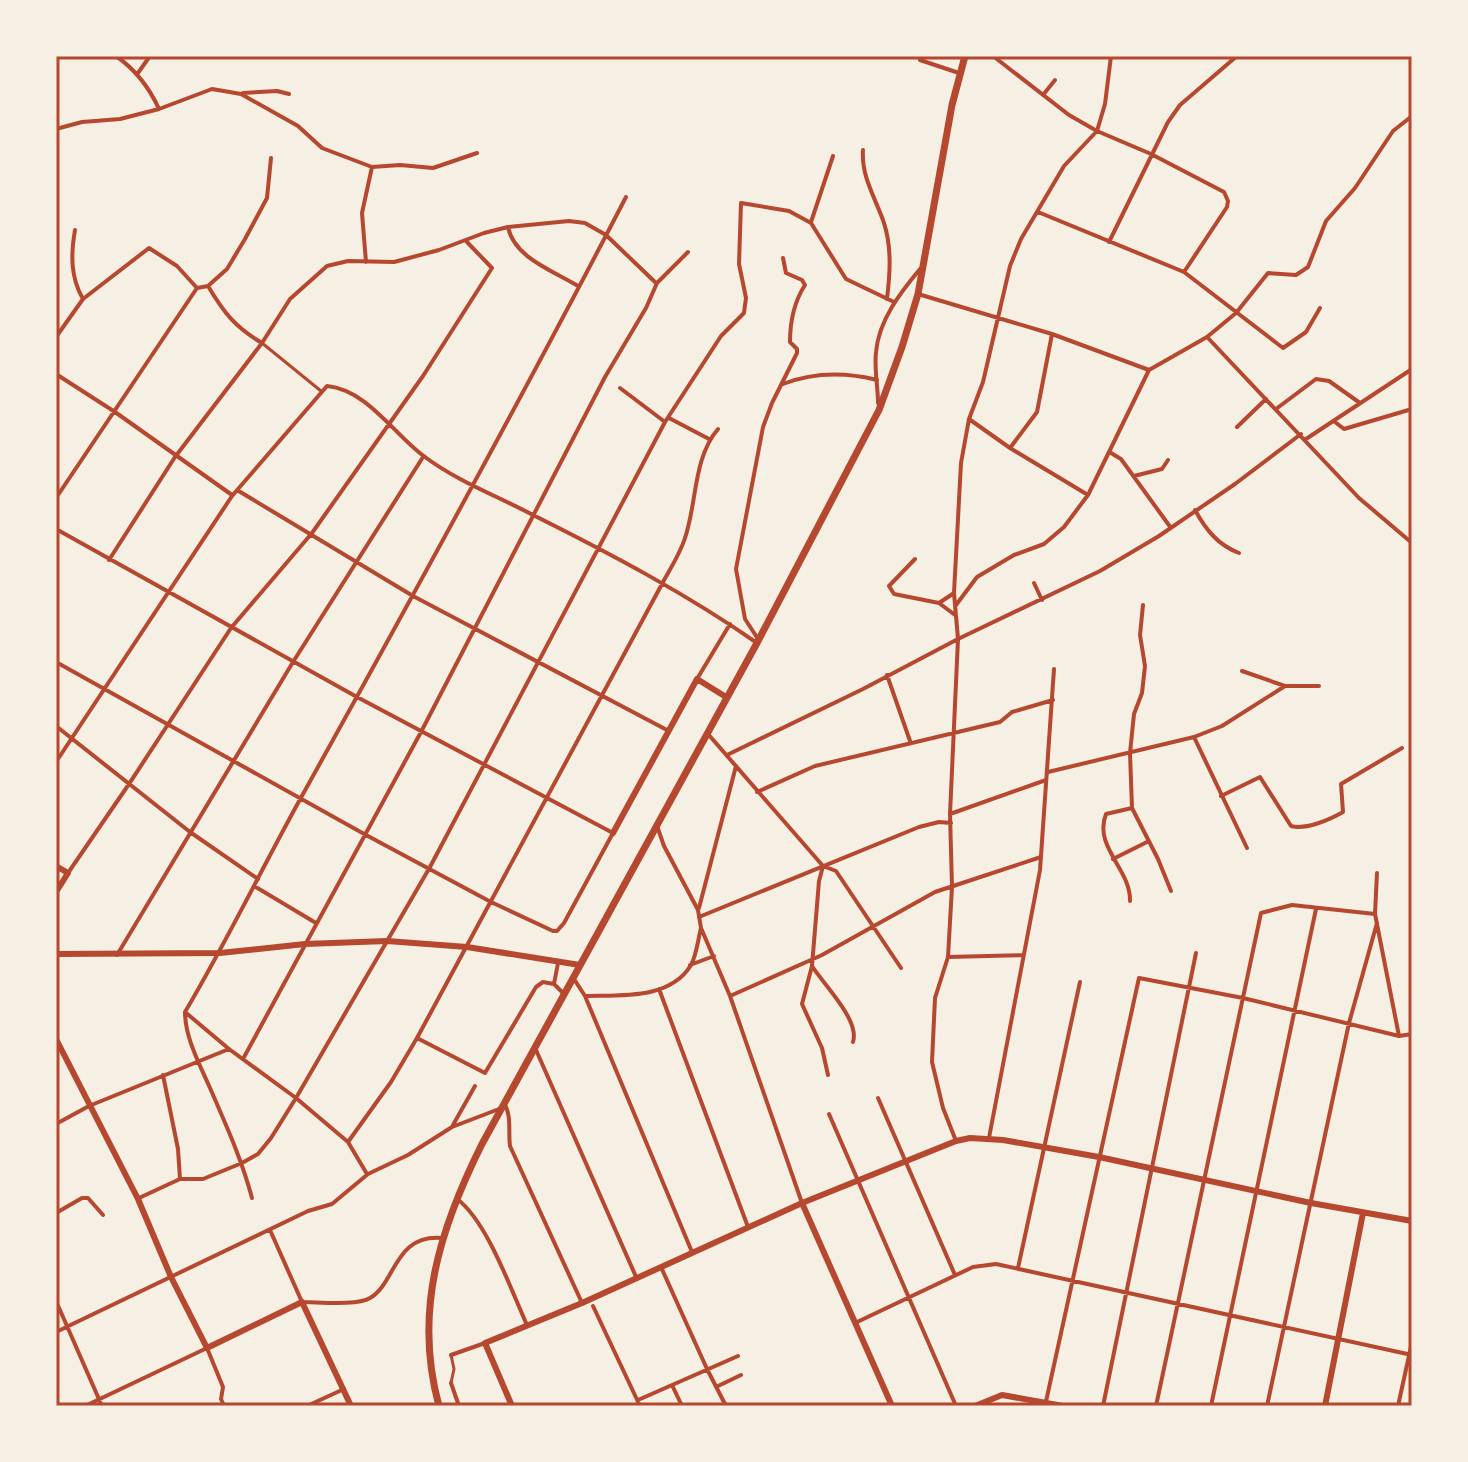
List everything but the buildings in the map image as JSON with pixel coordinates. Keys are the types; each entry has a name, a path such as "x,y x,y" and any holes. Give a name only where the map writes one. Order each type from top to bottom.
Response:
{"main road":[{"path":"439,1406 431,1377 427,1343 442,1238 456,1198 503,1106 758,641 879,410 918,294 959,73 965,56"}],"street":[{"path":"116,56 137,74 159,109"},
{"path":"137,74 150,56"},
{"path":"993,56 1069,115 1224,192 1228,201 1220,218 1184,272"},
{"path":"956,1141 943,1108 932,1062 935,998 948,957 952,887 950,814 958,639 954,593 961,463 969,419 983,382 1008,274 1021,239 1064,166 1097,131 1105,104 1111,56"},
{"path":"1109,242 1151,154 1180,105 1237,56"},
{"path":"920,60 959,73"},
{"path":"1043,95 1055,80"},
{"path":"56,129 82,122 120,119 159,109 212,89 241,94 277,91 289,94"},
{"path":"241,94 298,126 322,148 372,167 400,165 433,168 477,153"},
{"path":"955,607 977,577 1014,555 1044,544 1076,513 1111,453 1149,370 1207,337 1236,313 1268,273 1296,275 1308,267 1326,221 1355,188 1393,131 1412,116"},
{"path":"863,150 866,176 886,228 891,275 887,299"},
{"path":"811,223 833,156"},
{"path":"56,498 197,288 208,286 227,269 267,198 271,158"},
{"path":"366,262 362,213 372,167"},
{"path":"252,1198 242,1163 198,1061 185,1024 185,1012 220,953 301,797 413,596 626,197"},
{"path":"138,1199 180,1179 203,1179 258,1154 296,1098 430,867 667,420 721,336 744,313 746,298 739,264 741,203 789,211 811,223 846,279 894,302"},
{"path":"1038,212 1184,272 1283,348 1306,332 1320,308"},
{"path":"109,560 175,457 262,343 290,299 327,266 348,261 394,262 508,227 569,221 585,223 606,235 657,283"},
{"path":"508,227 510,240 518,249 578,286"},
{"path":"75,230 72,252 74,274 83,299"},
{"path":"56,892 231,628 312,533 423,376 492,268 466,241"},
{"path":"56,337 83,299 149,248 177,266 197,288"},
{"path":"243,1059 421,732 532,514 657,283 688,252"},
{"path":"758,641 745,619 736,569 763,427 797,353 790,342 790,335 795,305 805,285 802,280 786,273 783,258"},
{"path":"879,410 876,352 881,330 894,302 924,264"},
{"path":"208,286 239,330 262,343 321,391"},
{"path":"918,294 1052,334 1149,370"},
{"path":"1010,448 1037,412 1052,334"},
{"path":"1207,337 1359,498 1412,543"},
{"path":"1306,439 1412,369"},
{"path":"56,374 232,496"},
{"path":"783,384 813,375 837,374 877,380"},
{"path":"1276,409 1316,379 1323,379 1360,403"},
{"path":"56,762 232,496 321,391 331,386 362,401 390,422 423,457 662,584 758,641"},
{"path":"620,388 667,420 709,439"},
{"path":"1237,427 1266,399"},
{"path":"1335,422 1344,429 1412,409"},
{"path":"969,419 1088,495"},
{"path":"348,1142 384,1094 417,1038 662,584 685,539 709,439 718,429"},
{"path":"727,755 1100,571 1171,528 1301,434"},
{"path":"1111,453 1121,459 1171,528"},
{"path":"117,955 293,662 423,457"},
{"path":"1134,476 1162,469 1168,460"},
{"path":"237,490 474,631 667,730"},
{"path":"1195,510 1218,541 1239,553"},
{"path":"56,529 421,732 613,833"},
{"path":"915,559 889,586 891,591 939,603 955,615"},
{"path":"1034,583 1042,600"},
{"path":"939,603 954,593"},
{"path":"1143,605 1140,635 1145,666 1142,693 1134,714 1130,753 1132,808 1171,891"},
{"path":"56,662 366,835 491,902 547,930 557,931 667,730 730,624"},
{"path":"989,1138 1041,857 1054,669"},
{"path":"1242,671 1285,686 1319,686"},
{"path":"887,675 910,742"},
{"path":"697,679 726,697"},
{"path":"1048,772 1194,737 1222,726 1285,686"},
{"path":"757,792 815,766 1000,722 1012,712 1053,700"},
{"path":"56,726 190,832 258,879"},
{"path":"707,733 823,866 836,871 901,968"},
{"path":"1194,737 1247,848"},
{"path":"1221,796 1260,777 1291,826 1309,826 1343,812 1341,784 1402,748"},
{"path":"698,910 736,766"},
{"path":"950,814 1047,779"},
{"path":"1130,901 1127,885 1106,846 1104,817 1110,812 1132,808"},
{"path":"699,917 919,827 951,823"},
{"path":"657,825 664,846 698,910 701,928 730,996 802,1203 892,1406"},
{"path":"1113,859 1149,841"},
{"path":"730,996 822,955 914,902 1041,857"},
{"path":"56,866 68,873"},
{"path":"823,866 812,966 802,1004 822,1048 828,1075"},
{"path":"1377,873 1375,914 1399,1036"},
{"path":"254,886 316,923"},
{"path":"1156,1406 1261,913 1292,905 1375,914"},
{"path":"1211,1406 1316,909"},
{"path":"1267,1406 1349,1023 1377,923"},
{"path":"690,965 701,928"},
{"path":"56,954 220,953 305,944 387,941 467,947 580,965"},
{"path":"1103,1406 1196,953"},
{"path":"948,957 1023,955"},
{"path":"585,996 636,994 659,989 675,981 690,965 714,956"},
{"path":"554,984 558,963"},
{"path":"812,966 848,1015 855,1034 853,1042"},
{"path":"1046,1404 1139,978 1243,998 1399,1036 1412,1034"},
{"path":"574,979 585,996 692,1252"},
{"path":"417,1038 485,1073 536,987 543,982 554,984 565,995"},
{"path":"1018,1268 1080,982"},
{"path":"659,989 749,1227"},
{"path":"185,1012 348,1142 368,1174"},
{"path":"56,1039 138,1199 171,1277 207,1348 223,1387 221,1399 224,1406"},
{"path":"535,1047 637,1279"},
{"path":"56,1124 89,1106 229,1049"},
{"path":"163,1075 178,1149 180,1179"},
{"path":"452,1127 475,1086"},
{"path":"878,1098 955,1275"},
{"path":"56,1332 308,1211 332,1204 368,1174 408,1155 452,1127 503,1106 510,1117 510,1146 582,1303"},
{"path":"829,1114 956,1406"},
{"path":"459,1406 451,1383 454,1369 451,1355 582,1303 802,1203 956,1141 989,1138 1042,1146 1311,1203 1412,1221"},
{"path":"56,1213 82,1198 88,1198 103,1215"},
{"path":"456,1198 483,1229 527,1325"},
{"path":"1325,1406 1363,1213"},
{"path":"270,1230 351,1406"},
{"path":"85,1406 302,1302 364,1301 380,1290 397,1259 405,1252 422,1239 442,1238"},
{"path":"855,1323 955,1275 985,1265 1018,1268 1411,1355"},
{"path":"661,1267 726,1406"},
{"path":"56,1301 102,1406"},
{"path":"593,1306 638,1403 738,1356"},
{"path":"1398,1406 1412,1342"},
{"path":"485,1343 512,1406"},
{"path":"716,1387 741,1375"},
{"path":"672,1385 682,1406"},
{"path":"307,1406 344,1389"},
{"path":"975,1406 995,1397 1010,1396 1063,1406"}]}
